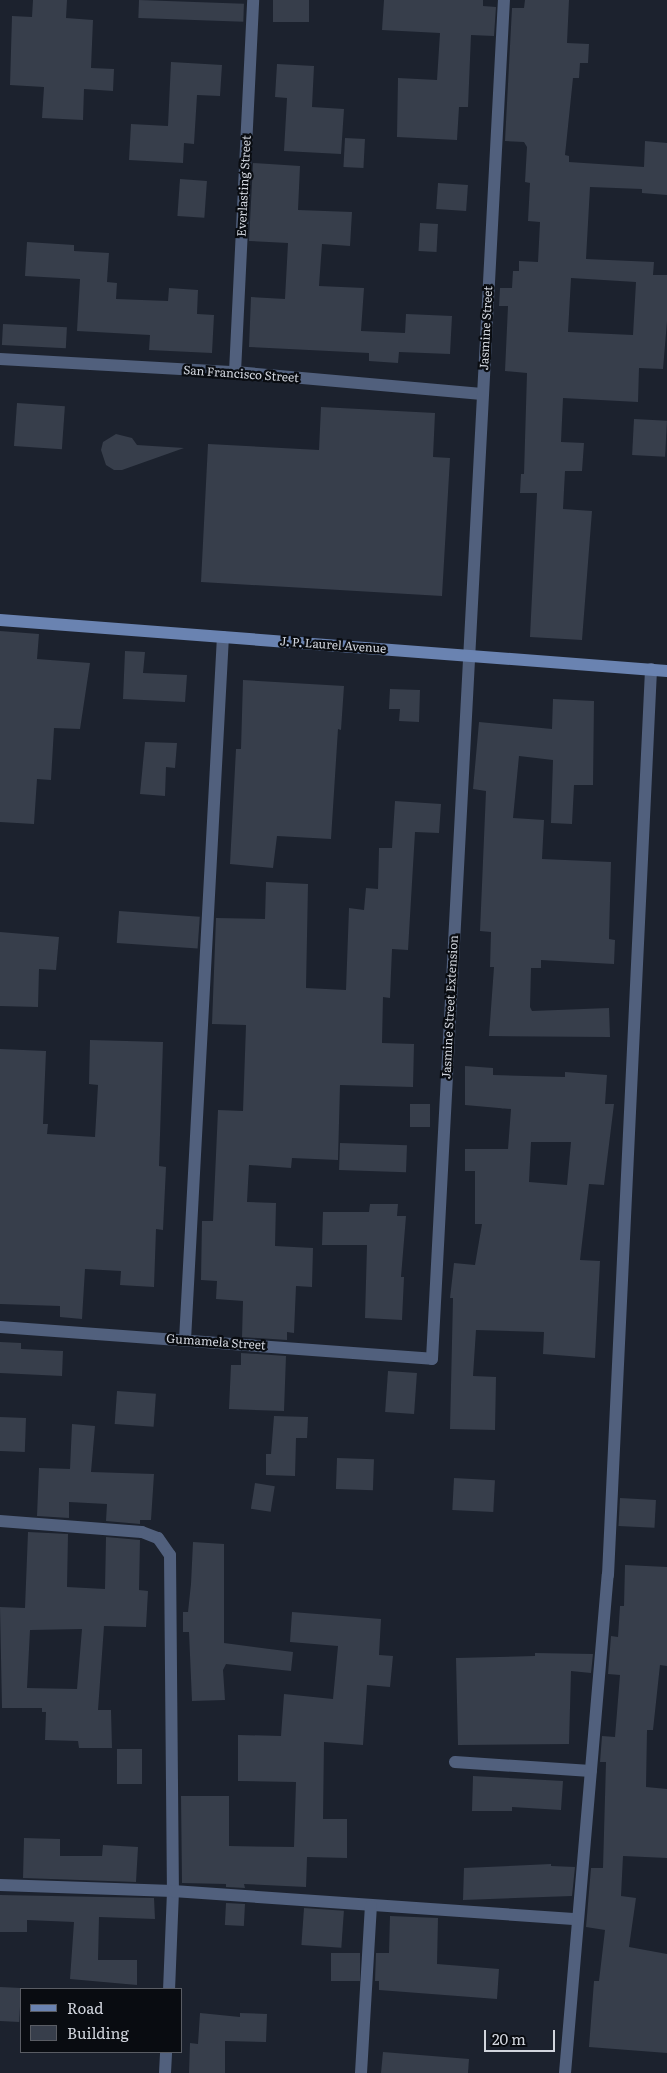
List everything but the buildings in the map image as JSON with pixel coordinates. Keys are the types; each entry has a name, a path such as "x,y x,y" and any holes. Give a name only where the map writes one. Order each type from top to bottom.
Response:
{"street":[{"name":"Everlasting Street","path":"234,372 253,0"},
{"name":"Jasmine Street","path":"468,656 504,0"},
{"name":"San Francisco Street","path":"0,359 234,372 482,394"},
{"name":"J. P. Laurel Avenue","path":"0,620 667,671"},
{"path":"185,1340 223,637"},
{"name":"Jasmine Street Extension","path":"432,1359 468,656"},
{"path":"565,2073 608,1576 651,669"},
{"name":"Gumamela Street","path":"0,1327 432,1359"},
{"path":"0,1521 142,1532 158,1538 167,1548 172,1564 173,1891 168,1988"},
{"path":"455,1762 591,1771"},
{"path":"0,1885 173,1891 577,1919"},
{"path":"361,2073 371,1906"},
{"path":"165,2073 166,2053"}]}
